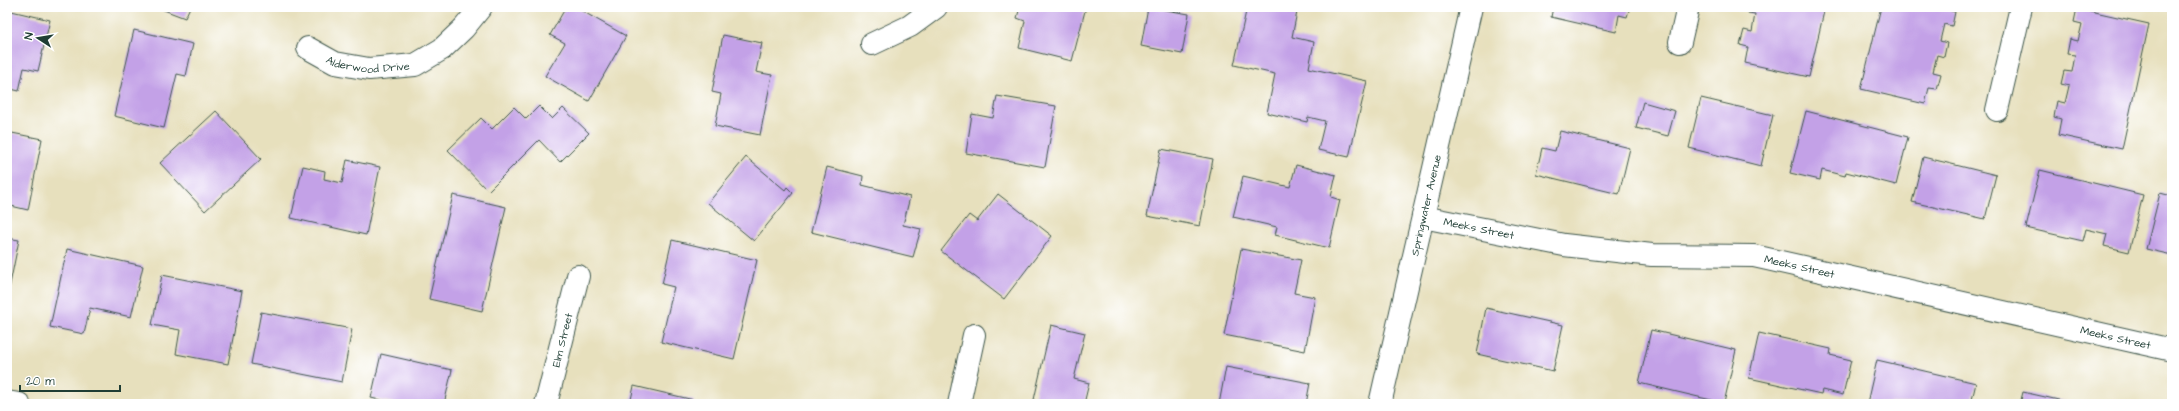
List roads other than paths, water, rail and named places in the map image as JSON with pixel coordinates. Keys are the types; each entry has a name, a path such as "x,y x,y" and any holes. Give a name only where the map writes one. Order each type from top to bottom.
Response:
{"street":[{"name":"Alderwood Drive","path":"308,48 335,63 369,69 415,65 442,49 464,28 481,7"},
{"path":"872,44 910,26 936,7"},
{"name":"Springwater Avenue","path":"1380,404 1471,7"},
{"path":"1680,42 1688,7"},
{"path":"1997,110 2021,7"},
{"name":"Meeks Street","path":"1423,217 1571,246 1652,255 1754,256 2172,350"},
{"name":"Elm Street","path":"546,404 578,276"},
{"path":"959,404 974,335"},
{"path":"7,402 19,404"}]}
